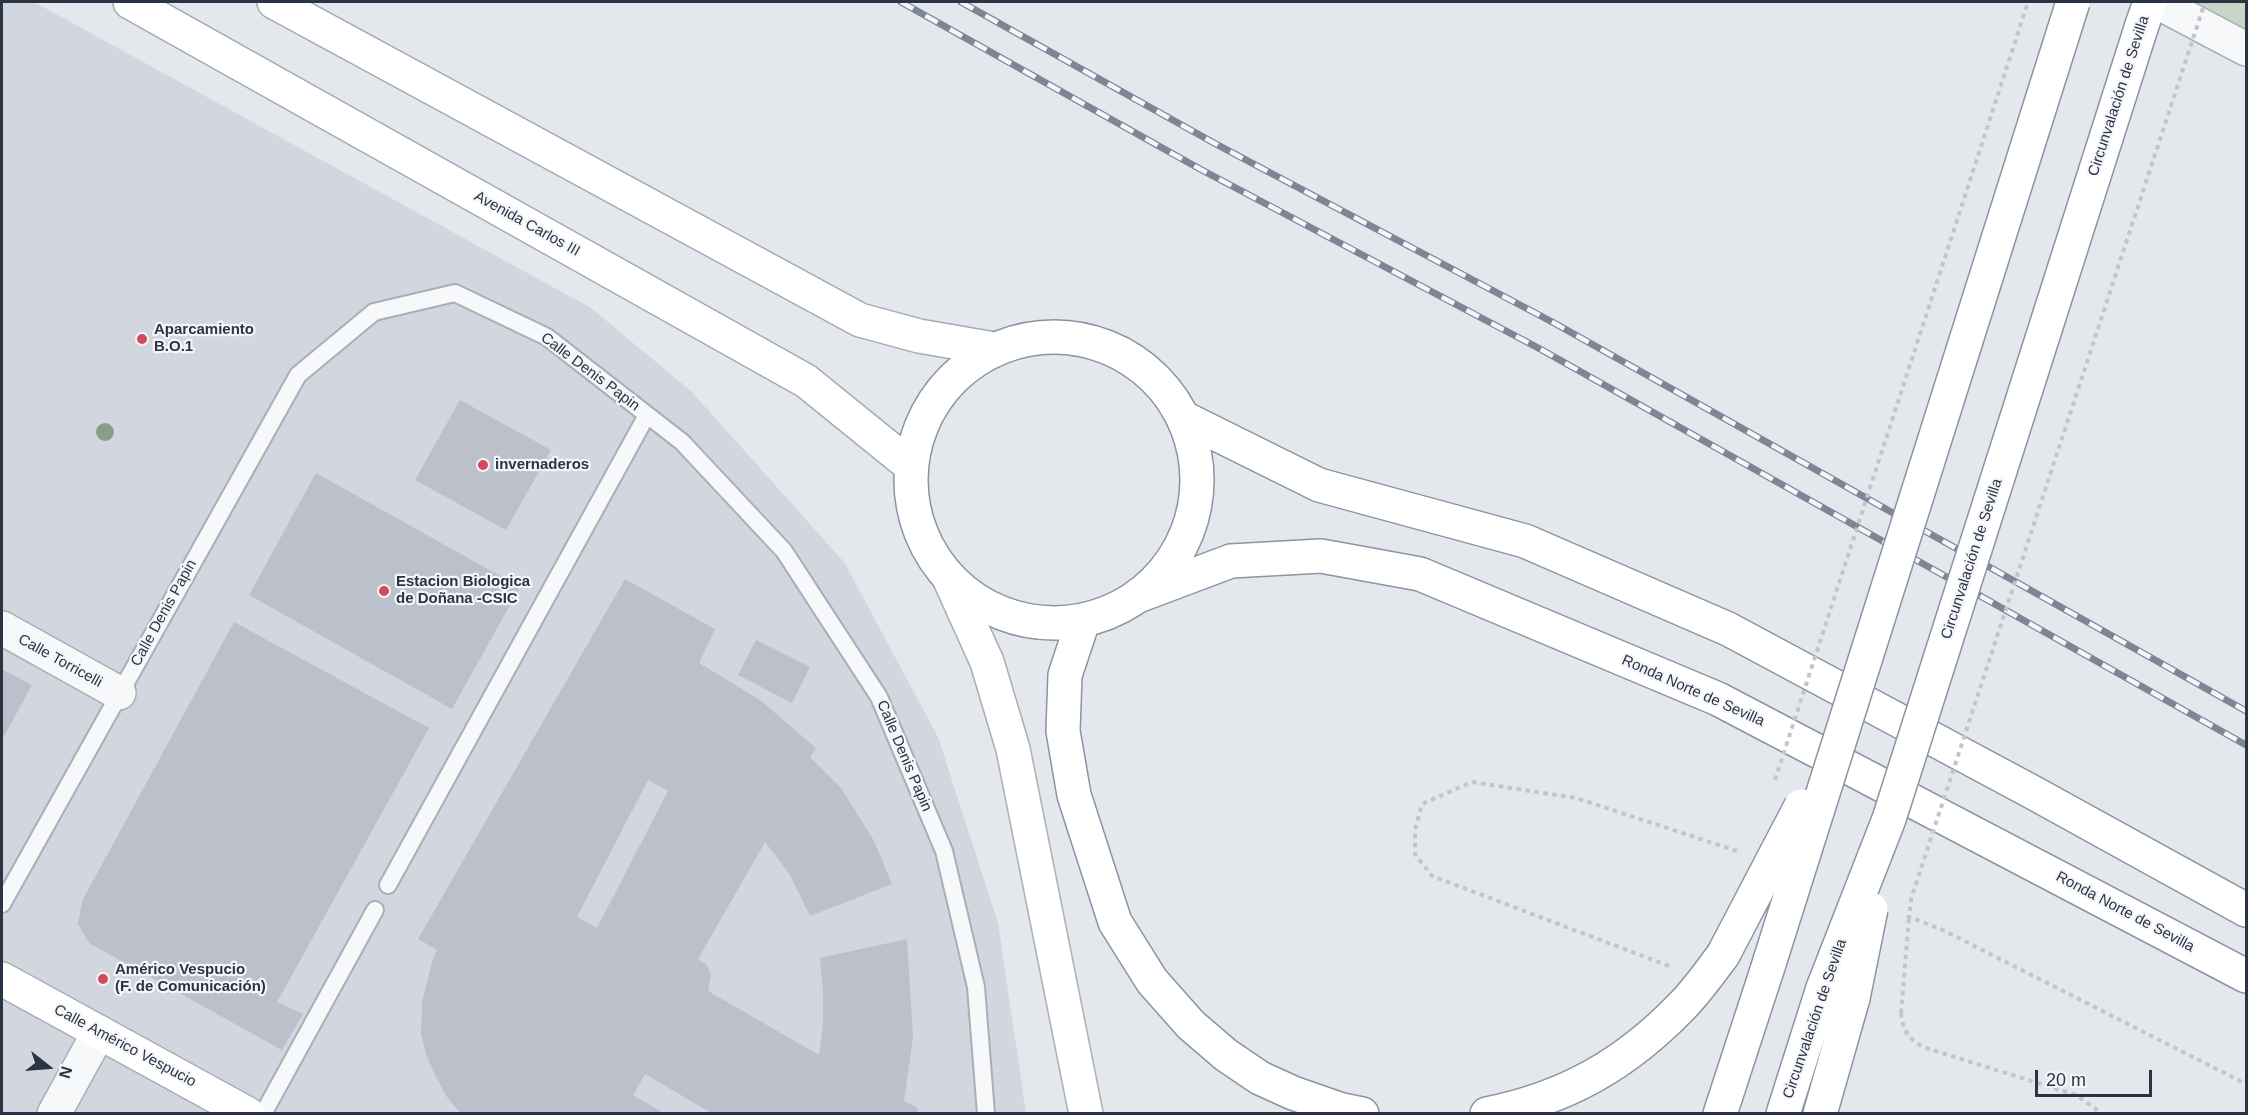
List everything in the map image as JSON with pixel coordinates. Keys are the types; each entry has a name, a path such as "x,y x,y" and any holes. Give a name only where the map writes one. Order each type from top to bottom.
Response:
{"main road":[{"name":"Avenida Carlos III","path":"130,2 806,381 911,466"},
{"path":"274,2 860,320 919,336 994,349"},
{"path":"1720,1113 2073,2"},
{"name":"Circunvalación de Sevilla","path":"1783,1113 1838,993 1889,819 2150,2"},
{"name":"Ronda Norte de Sevilla","path":"1138,596 1173,560 1194,515 1197,466 1184,418 1160,381 1124,353 1082,338 1037,336 994,349 954,377 924,418 911,466 913,507 926,545 949,578 988,608 1034,623 1083,621 1112,611 1138,596 1231,561 1321,556 1420,574 1718,699 2247,976"},
{"path":"1184,418 1319,485 1525,541 1728,629 2247,910"},
{"path":"949,578 987,662 1013,749 1086,1113"},
{"path":"1083,621 1065,675 1063,731 1074,795 1115,922 1152,981 1191,1025 1226,1055 1260,1078 1293,1093 1342,1110 1362,1113"},
{"path":"1487,1113 1517,1108 1548,1098 1610,1068 1642,1043 1683,1005 1723,955 1755,898 1843,724"},
{"name":"Calle Américo Vespucio","path":"2,979 248,1113"},
{"path":"1820,1113 1838,993"}],"street":[{"path":"2157,2 2247,49"},
{"name":"Calle Torricelli","path":"2,628 119,693"},
{"path":"54,1113 99,1032"}],"lane":[{"name":"Calle Denis Papin","path":"2,904 298,375 374,312 455,292 547,337 682,442 784,551 879,697 944,851 976,987 986,1113"},
{"path":"388,885 647,415"},
{"path":"262,1113 375,910"}],"path":[{"path":"1774,783 2028,2"},
{"path":"2098,1113 2096,1109 2076,1095 1923,1047 1906,1035 1900,1013 1911,899 2205,2"}],"shaded area":[{"path":"2,2 34,2 591,308 691,391 844,562 938,737 998,923 1026,1113 2,1114"}],"green space":[{"path":"2165,2 2246,2 2246,43"}],"building":[{"name":"invernaderos","path":"460,400 551,450 506,530 415,480"},
{"name":"Estacion Biologica de Doñana -CSIC","path":"316,473 520,587 452,709 249,595"},
{"path":"625,579 715,629 699,663 760,700 816,748 810,757 841,788 874,841 892,884 810,916 789,873 765,842 698,959 707,965 711,976 708,991 819,1055 823,1025 820,958 907,939 913,1037 904,1101 918,1108 916,1114 713,1114 645,1074 633,1095 665,1114 461,1114 447,1097 435,1075 421,1034 422,1003 437,950 418,939","holes":["648,780 668,791 597,928 577,917"]},
{"path":"234,622 429,728 277,1002 303,1014 282,1050 89,943 78,924 82,901"},
{"path":"756,640 810,667 792,703 738,675"},
{"path":"2,669 32,685 2,740"}],"railway":[{"path":"901,2 1200,169 1542,350 2246,745"},
{"path":"961,2 1214,143 1556,324 2246,711"}],"place":[{"name":"Aparcamiento B.O.1","path":"142,339"},
{"name":"invernaderos","path":"483,465"},
{"name":"Estacion Biologica de Doñana -CSIC","path":"384,591"},
{"name":"Américo Vespucio (F. de Comunicación)","path":"103,979"}]}
